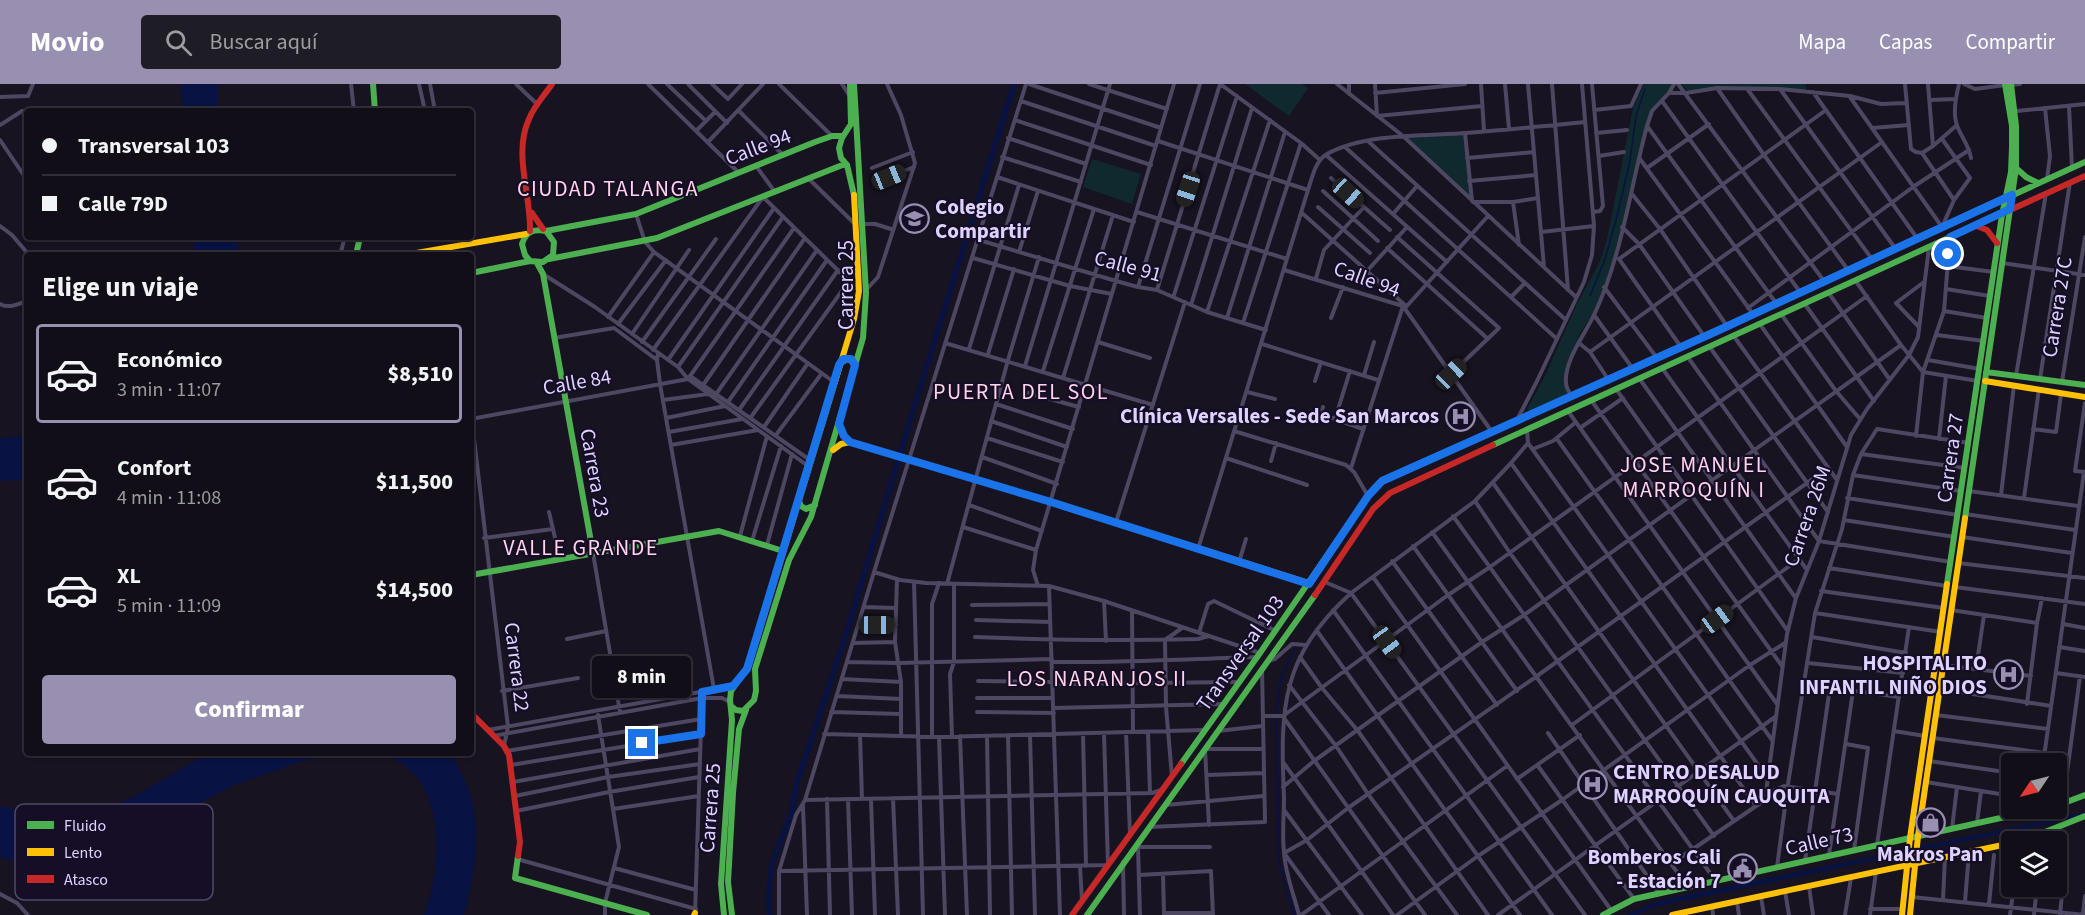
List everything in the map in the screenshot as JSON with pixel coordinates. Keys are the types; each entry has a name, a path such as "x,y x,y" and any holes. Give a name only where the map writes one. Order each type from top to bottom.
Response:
{"street":[{"path":"0,97 28,96 33,84"},
{"path":"351,84 354,108"},
{"path":"374,84 375,108"},
{"path":"419,84 424,108"},
{"path":"430,84 434,108"},
{"path":"516,84 538,105"},
{"path":"534,262 522,252 521,246 528,232 532,213 523,171 522,143 527,122 552,84"},
{"path":"648,84 739,173"},
{"path":"667,84 706,121"},
{"path":"688,84 727,123"},
{"path":"712,84 728,99 742,84"},
{"path":"708,142 763,84"},
{"path":"779,84 832,136"},
{"path":"842,84 849,95"},
{"path":"846,165 839,148 851,121 850,84"},
{"path":"474,272 645,242 846,165 854,164 858,159 855,84"},
{"path":"763,197 849,281 863,290 878,277 915,167 913,152 896,99 887,84"},
{"path":"778,915 779,871 796,816 805,800 907,460 1027,84 1161,128"},
{"path":"1089,84 1167,109"},
{"path":"1025,366 1110,84"},
{"path":"1038,586 1033,570 1036,550 1174,85 1168,84"},
{"path":"1138,287 1200,84"},
{"path":"1157,290 1220,84 1301,143 1320,160"},
{"path":"1336,84 1402,136 1576,297"},
{"path":"1348,84 1349,94"},
{"path":"1375,84 1377,116"},
{"path":"1375,93 1465,84"},
{"path":"1481,84 1484,131"},
{"path":"1505,84 1509,129"},
{"path":"1528,84 1544,268"},
{"path":"1552,84 1569,290"},
{"path":"1516,422 1566,320 1588,269 1593,248 1594,226 1582,84 1587,84"},
{"path":"1592,84 1603,206 1600,211 1593,212"},
{"path":"1594,110 1631,106 1641,84"},
{"path":"1571,396 1566,383 1570,364 1594,315 1617,259 1622,227 1652,111 1676,84 1686,93 1824,280"},
{"path":"1808,84 1810,92 1826,110 1917,238"},
{"path":"1905,84 1911,149 1922,153 1957,125"},
{"path":"1929,84 1933,146"},
{"path":"1959,84 1955,99 1957,125 1971,158"},
{"path":"1964,84 1975,86 2020,84"},
{"name":"Carrera 27","path":"1986,371 1984,342 1990,296 2003,212 2016,168 2017,111 2008,85"},
{"name":"Carrera 27","path":"1918,836 1929,761 1929,737 1936,715 1940,689 1958,537 2010,209 2012,126 2008,85"},
{"path":"1669,93 1717,88 1780,89 1850,96 1881,104 1906,103"},
{"path":"1717,88 1848,270"},
{"path":"1748,89 1872,259"},
{"path":"1780,89 1895,248"},
{"path":"1174,296 1237,96"},
{"path":"1850,96 1942,227"},
{"path":"1930,100 1955,99"},
{"path":"1021,101 1097,127 1217,159 1308,190"},
{"path":"1662,101 1800,292"},
{"path":"2017,111 2085,104"},
{"path":"1377,116 1482,106"},
{"path":"2069,106 2072,168"},
{"path":"1191,305 1252,108"},
{"path":"2045,108 2050,156 2047,179"},
{"path":"738,110 783,155"},
{"path":"1617,259 1682,215 1826,110"},
{"path":"0,124 24,111"},
{"path":"696,131 716,112"},
{"path":"1015,120 1151,165"},
{"path":"1207,312 1270,120"},
{"path":"1198,550 1308,190 1320,160 1345,147 1402,136 1465,133 1585,122"},
{"path":"1647,168 1709,124"},
{"path":"1647,126 1776,303"},
{"path":"1872,128 1909,126"},
{"path":"1596,133 1628,130"},
{"path":"1227,318 1285,132"},
{"path":"1465,133 1473,202"},
{"path":"845,135 853,135 858,143"},
{"name":"Calle 94","path":"545,230 636,214 832,136 845,135"},
{"path":"1008,138 1086,164"},
{"path":"1942,139 1969,176 1969,180 1954,200 1942,227"},
{"path":"0,140 24,176"},
{"path":"1369,142 1566,320"},
{"path":"1590,352 1882,142"},
{"path":"1243,323 1301,143"},
{"path":"1345,147 1557,339"},
{"path":"1748,308 1913,187 1969,150"},
{"path":"872,168 913,152"},
{"path":"1467,158 1534,152"},
{"path":"1599,156 1624,152"},
{"path":"1922,153 1954,200"},
{"path":"1326,155 1447,262"},
{"path":"1002,157 1081,182"},
{"name":"Carrera 25","path":"754,682 755,669 789,560 806,529 815,504 863,338 858,159"},
{"path":"1640,159 1753,314"},
{"name":"Transversal 103","path":"1072,915 1130,835 1152,795 1161,790 1172,777 1309,584 1368,496 1382,481 2085,162"},
{"name":"Carrera 25","path":"846,165 859,225"},
{"path":"756,166 776,193"},
{"path":"889,177 915,167"},
{"path":"2016,168 2026,177 2038,183"},
{"path":"1469,181 1536,175"},
{"name":"Transversal 103","path":"1087,915 1325,582 1373,509 1383,499 1406,484 2085,176"},
{"path":"997,177 1134,222"},
{"path":"1331,178 1390,231"},
{"path":"809,179 859,225 875,224 891,229"},
{"path":"2040,379 2070,183"},
{"path":"969,349 1019,185"},
{"path":"1393,214 1418,186"},
{"path":"2027,189 2024,193 2025,197 2032,199"},
{"path":"1019,252 1038,191"},
{"path":"1323,191 1378,241"},
{"path":"2016,376 2046,193"},
{"path":"1632,194 1660,229 1727,326"},
{"path":"653,350 763,197"},
{"path":"1473,202 1513,202 1538,198"},
{"path":"1513,202 1519,245"},
{"path":"1318,207 1370,253"},
{"path":"1316,278 1324,250 1364,207"},
{"path":"668,360 774,208"},
{"path":"1043,372 1094,209"},
{"path":"1137,212 1287,259"},
{"path":"532,213 554,239 553,255 548,260"},
{"path":"1302,213 1405,307 1492,432"},
{"path":"636,214 645,242 654,252 834,382"},
{"path":"1063,378 1113,215"},
{"path":"1405,307 1488,216"},
{"path":"678,367 783,217"},
{"path":"1974,225 1987,230 1998,245"},
{"path":"0,226 12,235 26,252"},
{"path":"1367,271 1407,226"},
{"path":"1541,232 1594,226"},
{"path":"1622,227 1639,244 1704,336"},
{"path":"689,377 794,228"},
{"path":"421,252 545,230"},
{"path":"1397,237 1499,328 1451,374"},
{"path":"1916,436 1923,372 1944,311 1950,237"},
{"name":"Carrera 27C","path":"2062,381 2082,274 2085,237"},
{"path":"702,386 805,238"},
{"path":"642,342 716,239"},
{"name":"Calle 91","path":"979,240 1116,282 1157,290 1207,312 1266,330"},
{"name":"Carrera 26M","path":"1765,800 1785,642 1796,598 1819,541 1851,435 1860,419 1910,356 1918,337 1929,247"},
{"path":"1388,248 1488,339"},
{"path":"632,334 689,250"},
{"path":"663,400 713,395 817,250"},
{"path":"608,317 654,252"},
{"path":"1914,253 1927,261"},
{"path":"947,584 1008,360 1039,257"},
{"path":"973,258 1089,291 1112,294"},
{"path":"1617,259 1681,347"},
{"name":"Carrera 23","path":"543,274 548,260"},
{"path":"554,338 612,328 618,324 666,260"},
{"path":"666,418 727,404 827,260"},
{"name":"Carrera 23","path":"534,262 543,274 620,712"},
{"path":"2002,263 2082,274"},
{"path":"1947,266 1994,272"},
{"path":"988,354 1014,269"},
{"path":"739,410 838,270"},
{"name":"Calle 94","path":"1284,270 1405,307 1378,380 1351,468"},
{"path":"543,274 618,324 713,395 751,417 809,463"},
{"path":"1856,280 1900,345 1923,372 2085,397"},
{"path":"751,417 849,281"},
{"path":"1919,328 1896,303 1925,282"},
{"path":"1511,297 1524,284"},
{"path":"1331,318 1342,287"},
{"path":"1604,287 1657,358"},
{"path":"1946,289 1990,296"},
{"name":"Carrera 25","path":"740,678 749,665 863,290"},
{"path":"1828,292 1890,380"},
{"path":"1263,716 1282,716 1302,703 1427,610 1510,553 1867,296"},
{"path":"1783,300 1781,308 1788,310"},
{"path":"0,304 12,306 24,302"},
{"path":"1116,522 1185,302"},
{"path":"1804,303 1874,401"},
{"path":"1766,308 1775,309 1776,313 1772,318"},
{"path":"1944,311 1987,318"},
{"path":"1781,314 1836,392 1860,419"},
{"path":"1594,315 1633,369"},
{"path":"1759,323 1847,447"},
{"path":"612,328 657,360"},
{"path":"1733,335 1837,481"},
{"path":"1937,335 1984,342"},
{"path":"1098,342 1150,358"},
{"path":"1364,375 1374,342"},
{"path":"1579,342 1590,352 1608,379"},
{"path":"945,343 1153,405"},
{"path":"1262,344 1378,380"},
{"path":"1283,787 1314,761 1482,642 1503,630 1900,345"},
{"path":"1710,346 1828,513"},
{"path":"658,353 660,384 714,689"},
{"path":"1687,356 1819,541 1955,562 2085,578"},
{"path":"839,365 841,361 848,358 854,363 855,369"},
{"path":"1928,360 2016,376 2085,385"},
{"path":"1315,381 1321,362"},
{"path":"764,427 808,363"},
{"path":"1662,368 1807,571"},
{"path":"1335,419 1350,371"},
{"path":"775,435 822,374"},
{"path":"1938,439 1946,376"},
{"name":"Calle 84","path":"474,417 689,377"},
{"path":"1639,378 1796,598"},
{"name":"Carrera 27","path":"1965,491 1965,468 1969,443 1984,381"},
{"path":"2001,495 2014,385"},
{"path":"1616,389 1787,630"},
{"path":"2024,499 2039,389"},
{"path":"1246,392 1275,399"},
{"path":"1028,393 1079,407"},
{"path":"2033,429 2056,432 2061,394"},
{"path":"1580,428 1623,398"},
{"path":"1591,400 1782,667"},
{"path":"1894,731 2045,753 2078,506 2085,472 2075,471 2082,448 2085,403"},
{"path":"727,404 758,430 809,463"},
{"path":"996,404 1073,429"},
{"path":"1523,406 1527,412 1532,414"},
{"path":"1296,413 1319,420 1323,407"},
{"path":"1568,411 1778,704"},
{"path":"1321,414 1363,429"},
{"path":"669,432 743,418"},
{"path":"992,421 1067,447"},
{"path":"1533,449 1557,439 1575,422"},
{"path":"839,424 844,436 850,442 1116,522 1309,584"},
{"path":"1777,867 1815,613 1844,520 1847,498 1861,454 1877,429 1969,443"},
{"path":"671,445 758,430"},
{"path":"1527,430 1528,443 1767,777"},
{"path":"1234,431 1351,468 1368,496"},
{"path":"740,536 767,436"},
{"path":"1483,437 1482,443 1490,446"},
{"path":"987,438 1063,462"},
{"path":"1557,439 1772,740"},
{"path":"831,452 837,446 850,442"},
{"path":"1271,461 1276,443"},
{"path":"1507,766 1300,915 1284,853 1282,762 1282,716 1288,685 1299,656 1333,610 1351,593 1475,501 1528,443"},
{"path":"1467,444 1475,447 1472,455"},
{"name":"Carrera 22","path":"474,446 508,727 505,748"},
{"path":"752,541 781,446"},
{"path":"767,545 792,454"},
{"path":"1861,454 1965,468"},
{"path":"982,457 1057,484"},
{"path":"1226,458 1307,485"},
{"path":"1511,463 1756,806"},
{"path":"1284,853 1307,840 1348,808 1558,662 1828,468"},
{"path":"1853,475 2078,506"},
{"path":"1493,483 1734,822"},
{"path":"1847,498 2075,530"},
{"path":"799,499 804,509 811,509 815,504"},
{"path":"1475,501 1714,836"},
{"path":"969,505 1042,531"},
{"path":"549,512 556,542"},
{"path":"1453,516 1715,880"},
{"path":"1844,520 2072,553"},
{"path":"963,527 1036,550"},
{"path":"484,538 553,529"},
{"path":"474,575 719,531 783,551"},
{"path":"1432,532 1687,886"},
{"path":"1239,562 1246,539"},
{"path":"1413,546 1516,691"},
{"path":"1572,725 1799,559"},
{"path":"1392,561 1497,705"},
{"path":"1829,568 1951,587 2085,604"},
{"path":"874,572 914,582 1049,586 1104,601 1259,655"},
{"path":"1373,577 1611,910"},
{"path":"897,579 895,642 902,681 901,735"},
{"path":"914,582 918,797 923,915"},
{"path":"1325,582 1351,593 1584,915"},
{"path":"932,736 932,604 939,584"},
{"path":"952,737 950,674 954,662 954,584"},
{"path":"1049,586 1060,915"},
{"path":"1821,591 2037,623"},
{"path":"2027,704 2042,598"},
{"path":"1104,601 1106,641"},
{"path":"1199,633 1208,604 1214,602 1276,631"},
{"path":"972,605 1050,604"},
{"path":"864,607 896,608"},
{"name":"Carrera 27","path":"1910,841 1929,737 1941,632 1948,609"},
{"path":"1333,610 1552,915"},
{"path":"1132,611 1133,732"},
{"path":"1815,613 1941,632"},
{"path":"1287,614 1288,622 1297,621"},
{"path":"1976,669 1984,615"},
{"path":"976,620 1050,622"},
{"path":"2063,624 2085,628"},
{"path":"858,625 896,625"},
{"path":"1165,640 1182,627"},
{"path":"1877,845 1909,627"},
{"path":"567,639 606,631"},
{"path":"1317,631 1520,915"},
{"path":"975,637 1132,641 1198,639 1209,636"},
{"path":"1271,638 1278,637 1280,644"},
{"path":"1812,637 1905,653"},
{"path":"1165,640 1167,731 1172,777"},
{"path":"853,643 895,642"},
{"path":"1282,762 1395,915 1785,642"},
{"path":"1268,661 1275,659 1292,644 1307,645"},
{"path":"2059,647 2085,651"},
{"path":"847,662 1132,663 1259,655"},
{"path":"1299,656 1358,731 1488,915"},
{"path":"1808,663 1903,673"},
{"path":"1943,665 2031,676"},
{"path":"1149,828 1265,822 1262,669"},
{"path":"2056,673 2083,677 2067,766"},
{"path":"488,730 702,698 722,698 736,710 746,710 755,696 754,682 748,677 740,678 733,686 730,703"},
{"path":"502,691 578,678"},
{"path":"842,679 902,681"},
{"path":"978,681 1132,684 1239,682"},
{"path":"1805,684 1899,697"},
{"path":"1288,685 1336,746 1368,794 1457,915"},
{"path":"493,736 598,714 619,707 733,686"},
{"path":"1805,861 1830,687"},
{"path":"1940,689 2051,706"},
{"path":"1829,855 1853,691"},
{"path":"517,859 695,913 702,692"},
{"path":"837,696 901,699"},
{"path":"977,698 1053,698"},
{"name":"Carrera 25","path":"724,915 720,884 732,720 730,703"},
{"path":"977,712 1223,704"},
{"name":"Carrera 25","path":"732,915 728,882 733,793 740,729 746,710"},
{"path":"831,712 901,714"},
{"path":"598,714 618,847 605,903 605,915"},
{"path":"1936,715 2048,729"},
{"path":"474,716 505,748 511,765 520,842 515,878 605,903 628,912 646,915"},
{"path":"1282,716 1425,915"},
{"path":"1498,915 1775,717"},
{"path":"505,748 701,719"},
{"path":"1218,731 1262,726"},
{"path":"824,734 952,737 1205,730"},
{"path":"1126,732 1130,835"},
{"path":"805,800 1128,793 1152,795 1148,732"},
{"path":"1083,733 1086,866"},
{"path":"779,871 1108,866 1104,733"},
{"path":"1548,733 1659,892"},
{"path":"511,765 701,734"},
{"path":"860,735 862,799"},
{"path":"1008,735 1012,915"},
{"path":"1030,735 1035,915"},
{"path":"1517,779 1580,735"},
{"path":"960,736 967,915"},
{"path":"987,736 990,915"},
{"path":"939,737 945,915"},
{"path":"1846,744 1868,748 1854,850"},
{"path":"513,782 700,749"},
{"path":"1209,825 1205,749 1263,749"},
{"path":"1929,761 2001,771"},
{"path":"514,796 608,777 700,764"},
{"path":"1538,766 1634,900"},
{"path":"1207,775 1263,773"},
{"path":"516,811 699,777"},
{"path":"1926,783 2001,794"},
{"path":"1671,864 1765,800 1775,790 1788,787 1838,794"},
{"path":"1952,829 1957,787"},
{"path":"1977,824 1982,791"},
{"path":"2067,802 2085,795"},
{"path":"613,809 699,796"},
{"path":"1166,805 1263,796"},
{"path":"893,798 898,915"},
{"path":"848,799 852,915"},
{"path":"871,799 875,915"},
{"path":"827,800 830,915"},
{"path":"803,806 807,915"},
{"path":"1284,810 1362,915"},
{"path":"2050,831 2085,816"},
{"name":"Calle 73","path":"1603,915 1634,900 1659,892 1877,845 1910,841 1918,836 2001,818"},
{"path":"1910,915 1918,836"},
{"path":"1870,909 1902,912 1910,841"},
{"path":"1140,915 1138,845 1210,847"},
{"name":"Calle 73","path":"1672,915 2001,845"},
{"path":"1965,902 1969,852"},
{"path":"1284,853 1329,915"},
{"path":"1989,904 1994,855"},
{"path":"1943,900 1945,856"},
{"path":"1123,862 1124,915"},
{"path":"1080,866 1082,901"},
{"path":"614,868 696,890"},
{"path":"1138,875 1163,873 1211,871 1213,914 1164,914 1163,873"},
{"path":"1870,915 1876,872"},
{"path":"1845,915 1851,878"},
{"path":"1809,886 1813,915"},
{"path":"1785,891 1789,915"},
{"path":"0,894 17,903 28,915"},
{"path":"1912,897 2084,915 2085,896"},
{"path":"1761,897 1764,915"},
{"path":"2010,915 2012,897"},
{"path":"2034,915 2036,897"},
{"path":"2060,914 2062,897"},
{"path":"1737,902 1739,915"},
{"path":"1712,906 1713,915"}],"green space":[{"path":"1245,84 1302,84 1308,88 1289,116"},
{"path":"1644,84 1677,84 1653,111 1614,259 1593,314 1580,333 1568,365 1565,383 1570,395 1532,413 1527,409 1600,261 1607,239 1633,108"},
{"path":"1681,84 1806,84 1806,90 1717,87 1688,91"},
{"path":"1465,133 1473,202 1403,136"},
{"path":"1092,159 1141,174 1132,204 1083,187"}],"shaded area":[{"path":"181,84 218,84 218,108 183,108"},
{"path":"1011,84 1017,84 848,637 800,782 794,813 774,866 772,915 767,915 769,865 789,811 795,780 843,635"},
{"path":"195,240 236,240 238,252 193,252"},
{"path":"24,436 24,479 0,481 0,438"},
{"path":"1297,646 1281,682 1277,718 1280,863 1295,915 1293,915 1278,863 1275,720 1279,681"},
{"path":"203,756 332,756 309,759 237,784 197,804 117,804"},
{"path":"383,756 453,756 464,778 473,804 476,832 471,888 464,915 424,915 430,895 436,850 431,804 422,785 408,768"},
{"path":"0,806 15,809 15,860 0,857"},
{"path":"2085,812 2085,816 2014,831 2001,831 2001,834 1654,907 1636,915 1626,915 1658,901 2051,819 2067,819 2067,816"}],"waterway":[{"path":"1590,296 1605,259 1616,220 1630,161 1636,116 1645,89"}],"traffic: fast":[{"path":"373,84 375,108"},
{"path":"850,84 851,124 839,148 841,158 847,165 854,195"},
{"path":"731,706 743,711 754,700 755,669 789,560 811,517 863,338 866,293 854,84"},
{"path":"1947,584 2002,215 2011,172 2012,126 2005,84"},
{"path":"1965,518 2016,168 2016,126 2011,84"},
{"path":"546,231 554,242 553,255 543,262 530,261 525,255 522,244 531,232 636,214 815,142 832,136 843,136"},
{"path":"1928,234 2085,162"},
{"path":"549,259 657,238 845,164"},
{"path":"2016,168 2026,177 2038,183"},
{"path":"1493,445 1966,230"},
{"path":"357,252 359,240"},
{"path":"474,272 530,261"},
{"path":"537,263 543,274 593,553"},
{"path":"1181,764 1368,496 1382,481 1657,358"},
{"path":"840,363 848,359 853,361 855,367"},
{"path":"1986,372 2085,385"},
{"path":"724,915 721,884 732,720 731,691 749,665 835,382"},
{"path":"1034,497 1309,583"},
{"path":"799,501 806,509 815,505"},
{"path":"474,574 719,531 783,551"},
{"path":"1087,915 1315,595"},
{"path":"732,915 728,882 733,793 739,729 746,710"},
{"path":"2067,802 2085,795"},
{"path":"2048,831 2085,816"},
{"path":"1603,915 1634,899 2001,818"},
{"path":"518,856 515,878 647,915"}],"traffic: slow":[{"path":"835,382 854,319 859,291 854,195"},
{"path":"422,252 526,234"},
{"path":"1985,381 2085,397"},
{"path":"839,425 850,442"},
{"path":"833,450 841,444 850,442 1034,497"},
{"path":"1910,915 1918,836 1965,518"},
{"path":"1902,915 1910,838 1947,584"},
{"path":"1672,915 2001,845"}],"traffic: jam":[{"path":"530,231 523,160 524,132 534,110 552,84"},
{"path":"1966,230 2085,176"},
{"path":"532,213 543,229"},
{"path":"1974,225 1987,230 1997,243"},
{"path":"1657,358 1928,234"},
{"path":"1315,595 1373,509 1390,493 1493,445"},
{"path":"474,716 504,746 509,755 520,842 518,856"},
{"path":"1072,915 1181,764"}],"place":[{"name":"Colegio Compartir","path":"914,219"},
{"name":"Clínica Versalles - Sede San Marcos","path":"1460,416"},
{"name":"HOSPITALITO INFANTIL NIÑO DIOS","path":"2008,675"},
{"name":"CENTRO DESALUD MARROQUÍN CAUQUITA","path":"1592,784"},
{"name":"Makros Pan","path":"1930,823"},
{"name":"Bomberos Cali - Estación 7","path":"1742,869"}],"district":[{"name":"CIUDAD TALANGA","path":"608,189"},
{"name":"PUERTA DEL SOL","path":"1021,392"},
{"name":"JOSE MANUEL MARROQUÍN I","path":"1694,478"},
{"name":"VALLE GRANDE","path":"581,548"},
{"name":"LOS NARANJOS II","path":"1097,679"}],"route":[{"path":"642,743 701,734 702,692 733,686 747,669 839,365 843,359 851,359 855,365 839,424 844,436 850,442 1116,522 1309,584 1368,496 1382,481 1717,331 2012,195 2010,209 1950,237 1948,254"}]}
